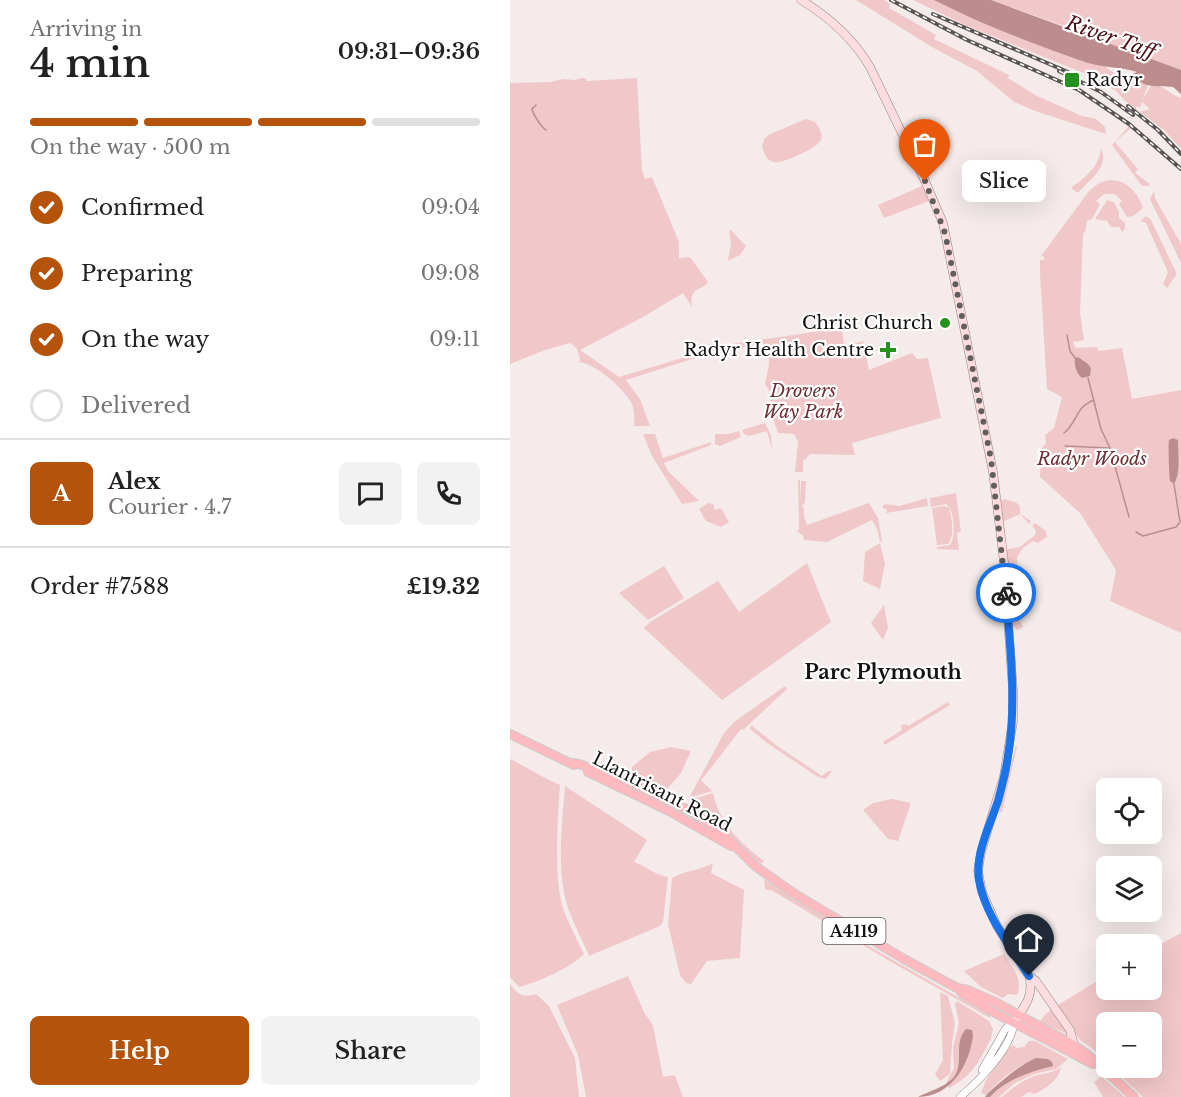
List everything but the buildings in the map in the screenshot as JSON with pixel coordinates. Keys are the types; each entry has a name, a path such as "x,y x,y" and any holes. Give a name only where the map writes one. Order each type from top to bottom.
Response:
{"main road":[{"path":"801,0 820,11 842,31 866,60 925,181 945,233 994,479 1004,562 1012,682 1013,721 1008,759 980,857 978,876 997,926 1029,976 1036,981 1070,1030 1074,1045"},
{"name":"Llantrisant Road","path":"510,734 669,811 738,850 754,866 874,943 957,988 968,990 1096,1065"},
{"path":"1017,1018 1031,993 1029,976"},
{"name":"Llantrisant Road","path":"1017,1018 1074,1045 1096,1062"},
{"name":"Llantrisant Road","path":"1113,1078 1134,1097"}],"street":[{"path":"960,1097 977,1080 1006,1028 1017,1018"}],"green space":[{"path":"856,0 884,0 890,4 889,8 936,35 934,39 1009,75 1008,78 1035,95 1082,116 1096,119 1105,127 1106,134 1014,102 977,71 932,47"},
{"path":"913,0 944,0 1102,64 1114,73 1131,76 1148,85 1142,101 1152,84 1164,88 1181,98 1181,149 1164,130 1140,112 1150,109 1142,102 1140,108 1137,106 1136,109 1116,91 1086,74 965,25"},
{"path":"977,0 1181,0 1181,70 1172,69 1089,39 1089,35 1014,8"},
{"path":"581,78 587,81 637,78 642,171 645,179 652,177 679,242 679,258 690,257 708,282 694,292 692,307 683,293 580,350 619,377 705,351 705,355 626,380 640,399 650,426 634,426 633,408 627,396 601,372 579,362 577,349 570,343 510,364 510,83 550,82"},
{"path":"806,119 815,122 819,128 821,140 819,143 784,161 769,160 762,147 764,139 768,135"},
{"path":"1129,126 1131,128 1115,142 1138,169 1135,173 1150,184 1148,186 1142,186 1112,145"},
{"path":"1101,149 1103,162 1100,168 1078,193 1071,188 1094,167"},
{"name":"Radyr Woods","path":"1109,180 1126,184 1138,197 1143,208 1133,216 1127,217 1119,204 1122,201 1115,194 1104,194 1096,201 1100,204 1092,219 1087,221 1083,233 1080,313 1084,340 1073,342 1076,348 1097,347 1098,351 1122,348 1132,399 1181,390 1181,633 1110,601 1116,570 1080,513 1040,477 1041,449 1046,443 1045,435 1054,428 1062,397 1047,389 1040,260 1044,260 1041,256 1089,191 1099,183"},
{"path":"922,186 929,201 884,218 878,205"},
{"path":"1154,191 1155,198 1181,244 1181,263 1150,199"},
{"path":"1107,200 1114,202 1119,218 1125,223 1125,229 1122,232 1119,227 1111,227 1107,221 1095,219"},
{"path":"1146,216 1151,220 1176,272 1167,288 1163,284 1168,272 1146,223 1140,221"},
{"path":"731,230 746,246 740,255 728,261 731,243 729,231"},
{"name":"Drovers Way Park","path":"841,327 845,347 863,341 864,348 873,345 872,349 865,353 869,370 912,353 917,359 928,358 941,418 852,443 855,455 810,454 803,461 803,472 795,472 798,441 794,434 778,433 771,412 770,392 765,384 769,364 768,344 712,351 712,347"},
{"path":"765,423 771,435 772,450 767,431 749,436 742,430"},
{"path":"739,431 741,437 720,446 715,444 715,434"},
{"path":"643,434 655,434 663,458 711,442 711,445 664,463 668,471 699,501 682,504 652,456"},
{"path":"798,480 800,480 800,503 801,481 806,481 805,502 802,506 807,525 869,503 878,518 882,541 880,542 872,520 827,542 804,540 803,535 796,531 799,530"},
{"path":"956,493 961,532 957,533 959,550 937,549 937,547 950,545 954,524 949,507 946,504 931,507 930,498"},
{"path":"927,498 928,506 886,513 887,509 882,506 885,504 900,506"},
{"path":"1004,499 1018,504 1020,514 1002,522 999,501"},
{"path":"708,503 713,504 715,510 721,508 729,522 721,527 706,521 699,509"},
{"path":"944,506 949,508 952,536 948,544 937,545 932,508"},
{"path":"1020,514 1031,521 1029,524"},
{"path":"1035,523 1046,531 1047,537 1038,543 1033,541 1023,548 1017,557 1018,606 1022,612 1018,617 1023,627 1017,630 1013,626 1009,572 1005,552 1008,549 1020,547 1035,535 1036,530 1032,526"},
{"path":"880,543 885,564 880,589 863,581 865,552"},
{"path":"807,563 831,622 722,700 644,628 650,622 718,581 739,612"},
{"path":"664,566 684,598 648,620 619,593"},
{"path":"884,605 888,628 883,640 871,623"},
{"path":"785,686 787,689 743,730 741,729 701,780 712,791 689,798 724,733 734,722"},
{"path":"948,702 950,705 885,745 883,742 902,730 901,725 907,724 908,726"},
{"path":"751,725 822,776 832,771 826,779 818,777 767,743 750,729"},
{"path":"1016,745 1002,812 999,813"},
{"path":"671,747 691,751 681,773 668,788 654,786 632,776 632,767 650,752"},
{"path":"510,759 560,785 558,883 564,911 584,954 554,974 519,987 510,977"},
{"path":"565,786 647,840 634,862 668,877 663,922 660,926 589,956 564,894 561,832"},
{"path":"713,793 726,823 739,840 764,861 761,864 720,825 689,802"},
{"path":"892,799 911,803 898,841 888,839 863,810 873,803"},
{"path":"713,863 711,873 744,890 740,958 707,961 691,984 686,983 680,975 668,924 672,878"},
{"path":"764,879 867,945 991,1016 990,1018 773,891 765,889"},
{"path":"1181,933 1181,1097 1143,1097 1123,1078 1162,1078 1162,1012 1096,1012 1096,1052 1080,1040 1058,1005 1096,982 1096,1000 1162,1000 1162,943"},
{"path":"1004,954 1016,973 1019,989 1017,995 1008,994 1003,998 981,987 964,971"},
{"path":"628,976 645,1014 653,1025 663,1077 675,1075 683,1097 586,1097 578,1055 557,1005"},
{"path":"510,984 521,995 536,994 549,1006 575,1058 579,1097 510,1097"},
{"path":"940,992 948,996 955,1023 950,1074 940,1081 935,1074 943,1060"},
{"path":"957,1001 989,1021 993,1029 991,1039 970,1073 949,1088 946,1083 954,1068 953,1048 959,1023 955,1004"},
{"path":"1051,1010 1068,1034 1040,1022"},
{"path":"1029,1041 1035,1041 1068,1059 1056,1069 1034,1074 1015,1083 999,1097 990,1097 1002,1086 1017,1078 1049,1067 1048,1059 1032,1061 1014,1070 986,1095 981,1093 986,1080 1010,1047 1012,1045 1017,1048 1024,1047"},
{"path":"1061,1067 1055,1079 1035,1094 1029,1092 1021,1097 1002,1097 1025,1080"},
{"path":"1099,1078 1103,1078 1125,1097 1103,1097 1094,1082"}],"shaded area":[{"name":"River Taff","path":"934,0 991,0 1181,70 1181,94 1173,87 1147,85 1130,75 1137,72 1088,63 1029,42"},
{"path":"1078,357 1091,368 1090,376 1082,378 1078,374 1075,358"},
{"path":"1173,438 1178,440 1179,457 1178,474 1174,484 1170,481 1169,460 1169,440"},
{"path":"966,1029 972,1030 971,1046 957,1077 940,1091 930,1096 918,1097 952,1079 958,1067 960,1041"},
{"path":"1036,1058 1048,1059 1053,1066 1019,1077 1003,1085 990,1097 985,1097 1011,1074"}],"waterway":[{"path":"536,105 532,109 546,130"},
{"path":"1067,335 1070,351 1075,358"},
{"path":"1088,378 1101,429 1110,448 1129,517"},
{"path":"1064,433 1083,407 1094,400"},
{"path":"1065,446 1109,448"},
{"path":"1136,532 1143,536 1176,527 1180,522 1174,484"}],"railway":[{"path":"891,0 967,40 1079,90 1129,124 1181,169"},
{"path":"933,14 1068,72"},
{"path":"1059,71 1101,92 1133,115"},
{"path":"1128,106 1158,130 1181,154"}],"way so far":[{"path":"925,181 943,224 968,342 993,472 1006,593"}],"place":[{"name":"Radyr","path":"1072,80"},
{"name":"Slice","path":"925,181"},
{"name":"Christ Church","path":"945,323"},
{"name":"Radyr Health Centre","path":"888,350"}],"district":[{"name":"Parc Plymouth","path":"883,672"}],"route":[{"path":"1006,593 1013,690 1012,726 1002,785 980,857 978,871 982,892 997,926 1029,976"}]}
